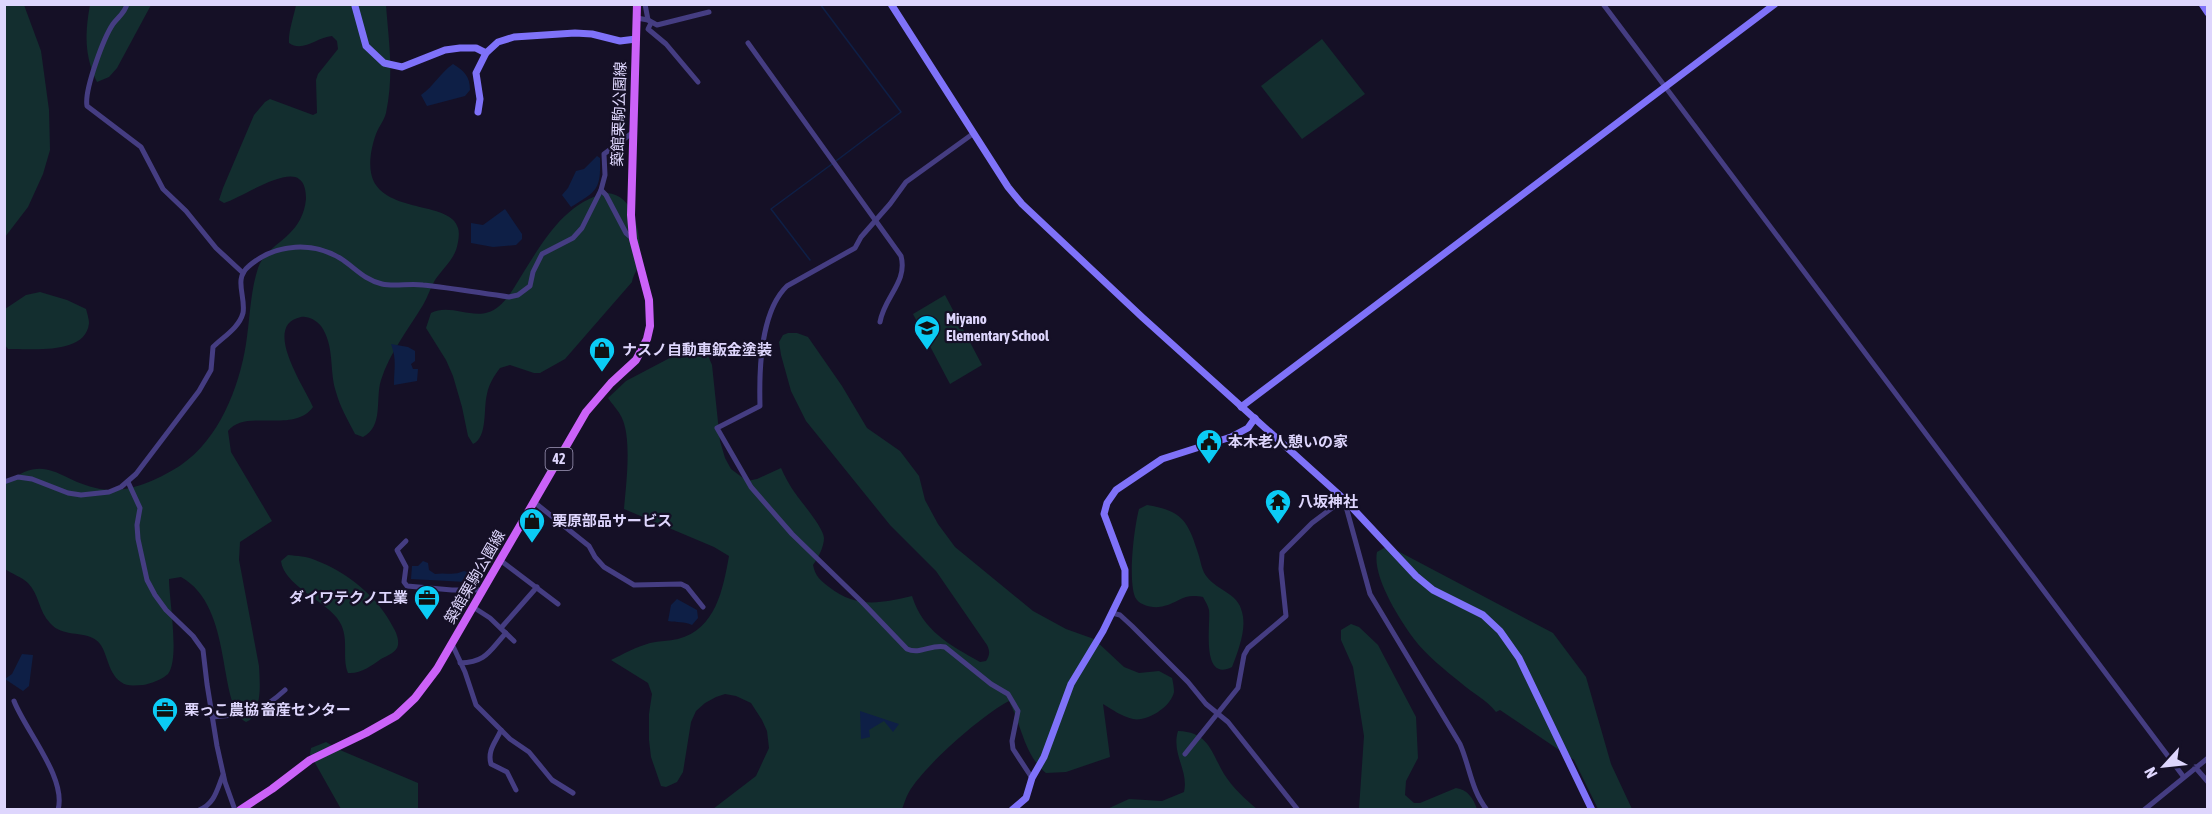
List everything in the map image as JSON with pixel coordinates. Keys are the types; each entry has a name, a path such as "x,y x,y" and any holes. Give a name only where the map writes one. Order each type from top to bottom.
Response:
{"main road":[{"name":"築館栗駒公園線","path":"237,810 272,789 310,760 366,733 405,708 425,687 586,412 611,383 636,360 647,339 651,311 633,239 630,191 637,4"}],"street":[{"path":"127,4 126,9 113,23 97,62 87,92 87,106 141,147 163,189 186,211 216,248 243,273"},
{"path":"645,4 650,22 648,29 666,44 698,82"},
{"path":"891,4 1008,187 1022,204 1142,317 1345,501 1416,576 1433,590 1483,615 1500,630 1519,658 1592,810"},
{"path":"1603,4 2183,776"},
{"path":"1241,407 1775,4"},
{"path":"2202,4 2208,13"},
{"path":"355,6 366,46 384,63 402,67 445,50 460,48 477,48 486,52"},
{"path":"637,18 662,24 709,12"},
{"path":"478,112 480,99 476,73 486,52 498,42 514,38 575,33 592,34 620,41 636,39"},
{"path":"748,43 901,256 904,266 902,278 882,312 880,322"},
{"path":"4,482 18,477 32,479 68,493 81,495 110,492 128,482 199,391 211,370 213,347 235,328 243,314 240,283 243,273 256,260 298,246 315,248 328,252 371,281 385,285 420,284 509,297 518,295 530,286 533,272 542,254 578,234 601,190 605,175 604,154 632,133"},
{"path":"974,133 906,182 861,237 855,248 788,286 779,294 771,310 765,333 759,383 760,406 717,428 751,487 792,534 907,649 912,652 938,646 945,647 991,684 1008,694 1018,711 1012,741 1013,749 1032,778"},
{"path":"601,190 606,195 626,233 633,239"},
{"path":"1012,810 1026,798 1071,684 1125,586 1125,570 1104,514 1107,503 1116,490 1162,459 1231,437 1248,428 1255,418"},
{"path":"128,482 140,508 137,525 138,539 147,580 166,610 193,636 203,650 212,717 223,773 237,810"},
{"path":"1185,754 1238,688 1244,656 1248,648 1286,616 1281,569 1282,553 1312,523 1345,501"},
{"path":"1345,501 1370,594 1461,744 1470,769 1474,791 1486,810"},
{"path":"534,502 589,546 604,567 634,585 681,584 687,587 703,607"},
{"path":"406,542 398,550 406,567 404,582 407,586 483,590"},
{"path":"500,560 558,604"},
{"path":"501,628 537,587"},
{"path":"473,607 514,641"},
{"path":"1112,613 1120,615 1132,626 1188,682 1206,704 1239,735 1298,810"},
{"path":"460,663 472,663 483,659 506,633"},
{"path":"452,644 476,705 510,739 530,753 552,780 573,793"},
{"path":"212,717 252,714 285,690"},
{"path":"14,701 55,779 58,810"},
{"path":"501,730 489,753 491,764 507,772 516,790"},
{"path":"2144,810 2208,758"},
{"path":"2195,767 2208,782"},
{"path":"199,810 206,807 214,798 223,773"}],"green space":[{"path":"5,5 24,5 41,51 49,110 50,150 43,174 28,207 5,237"},
{"path":"90,5 151,5 117,68 109,77 97,82 90,63 87,44"},
{"path":"296,5 386,5 390,85 386,113 371,152 372,176 382,192 393,199 433,210 453,220 458,228 459,236 454,254 435,280 425,302 394,351 385,370 379,387 378,412 370,432 363,437 355,434 336,392 330,350 325,334 317,322 304,317 290,322 285,332 285,344 295,372 313,407 305,415 294,419 246,421 236,424 228,431 231,452 272,521 240,542 239,560 260,680 257,707 250,720 246,722 237,712 231,696 210,610 198,591 181,577 169,579 174,643 171,666 168,674 163,678 143,685 123,684 112,672 103,649 96,640 55,628 43,614 32,587 5,569 5,484 20,474 43,469 100,489 132,488 153,481 181,465 206,441 216,427 232,395 243,361 258,268 262,259 298,223 306,196 303,183 299,179 284,177 224,203 219,200 254,115 270,99 313,115 317,113 316,80 318,74 338,49 337,41 332,36 300,46 289,43"},
{"path":"1322,39 1365,94 1302,139 1261,86"},
{"path":"607,193 625,201 638,229 640,260 632,282 565,359 540,373 510,365 500,368 488,390 481,435 473,444 468,436 453,376 426,328 431,313 447,310 482,314 498,307 510,294 546,238 566,215 578,205"},
{"path":"40,292 67,300 86,309 89,323 86,334 78,341 56,348 8,349 5,345 5,309 26,295"},
{"path":"945,295 982,365 950,384 913,314"},
{"path":"788,333 808,337 842,386 867,428 900,451 919,476 925,500 938,524 955,547 1033,611 1066,629 1094,639 1124,667 1139,673 1159,671 1172,678 1174,692 1172,698 1151,716 1133,719 1103,704 1110,757 1066,772 1046,773 1028,749 1009,701 984,717 940,755 916,781 902,809 713,809 756,776 769,748 767,731 751,703 725,694 705,703 696,711 691,722 683,772 677,782 666,787 661,786 651,757 649,714 652,694 648,683 611,660 650,643 678,639 691,634 701,626 716,606 729,556 714,547 624,509 628,463 627,438 622,418 608,398 626,381 702,341 712,365 720,441 725,458 731,469 747,481 781,468 791,487 823,533 823,545 813,565 821,580 839,594 859,601 890,601 912,596 923,619 939,636 980,662 986,661 989,655 987,645 936,571 890,525 806,421 791,391 781,355 779,342 783,335"},
{"path":"1147,505 1169,511 1182,520 1191,534 1205,575 1211,582 1232,596 1240,606 1243,633 1232,667 1222,670 1215,667 1211,659 1209,610 1203,597 1186,597 1156,607 1144,605 1135,597 1132,553 1135,528 1139,509"},
{"path":"1384,548 1392,548 1553,633 1586,677 1611,764 1632,809 1598,809 1574,760 1500,710 1496,712 1424,651 1401,620 1383,585 1377,552"},
{"path":"288,555 309,558 327,565 360,587 387,616 397,636 396,650 366,669 348,673 344,632 341,625 330,611 289,577 281,561"},
{"path":"1351,624 1359,627 1378,645 1416,717 1418,758 1406,781 1405,795 1414,803 1420,803 1456,788 1470,795 1477,809 1359,809 1364,736 1353,667 1341,640 1341,630"},
{"path":"1178,731 1188,732 1203,739 1231,784 1257,809 1105,810 1129,799 1162,801 1184,792 1184,776 1176,739"},
{"path":"326,742 418,783 418,809 341,809 310,754 311,748"}],"water":[{"path":"453,64 466,74 470,90 465,96 427,106 421,95"},
{"path":"597,156 600,158 600,177 596,188 571,207 562,195 576,171 584,169"},
{"path":"505,209 522,234 522,239 516,245 493,247 471,243 471,223 483,225"},
{"path":"391,344 408,347 415,351 415,361 411,364 413,369 418,369 417,381 394,385 395,360"},
{"path":"423,561 428,563 429,570 435,574 467,572 466,582 411,579 412,566 418,566"},
{"path":"677,599 697,610 698,618 692,625 668,621 671,605"},
{"path":"22,654 33,655 29,686 23,691 5,679 12,674"},
{"path":"860,711 899,724 893,732 884,721 869,730 870,737 861,739"}],"waterway":[{"path":"820,4 901,112 836,161"},
{"path":"810,260 771,209 832,164"}],"place":[{"name":"Miyano Elementary School","path":"927,351"},
{"name":"ナスノ自動車鈑金塗装","path":"602,373"},
{"name":"本木老人憩いの家","path":"1209,465"},
{"name":"八坂神社","path":"1278,525"},
{"name":"栗原部品サービス","path":"532,544"},
{"name":"ダイワテクノ工業","path":"427,621"},
{"name":"栗っこ農協 畜産センター","path":"165,733"}]}
